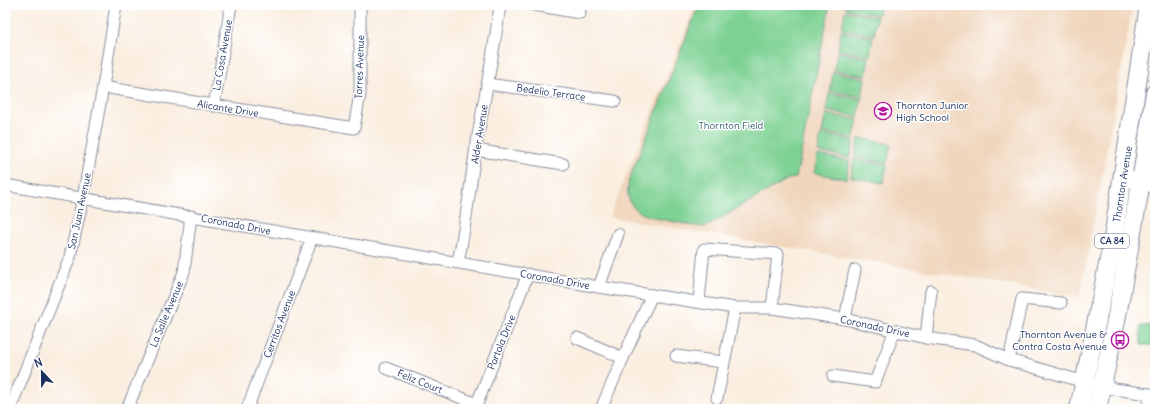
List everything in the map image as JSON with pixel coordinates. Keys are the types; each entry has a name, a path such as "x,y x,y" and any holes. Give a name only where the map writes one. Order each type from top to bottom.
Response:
{"main road":[{"name":"Thornton Avenue","path":"1079,409 1112,245 1149,5"},
{"name":"Thornton Avenue","path":"1097,409 1148,183 1155,93"},
{"path":"1123,178 1148,183"}],"street":[{"name":"San Juan Avenue","path":"10,409 70,256 83,198 116,5"},
{"name":"La Cosa Avenue","path":"214,106 231,5"},
{"name":"Torres Avenue","path":"354,128 360,94 360,5"},
{"name":"Alder Avenue","path":"458,262 466,223 487,84 496,41 500,5"},
{"path":"534,5 580,13"},
{"name":"Bedelio Terrace","path":"487,84 615,101"},
{"name":"Alicante Drive","path":"103,87 354,128"},
{"path":"476,150 563,164"},
{"name":"Coronado Drive","path":"5,185 599,287 735,308 772,308 845,319 926,338 975,345 1009,360 1101,387 1153,395"},
{"name":"La Salle Avenue","path":"127,409 184,272 191,216"},
{"path":"599,287 618,234"},
{"name":"Cerritos Avenue","path":"247,409 312,238"},
{"path":"699,302 704,249 778,254 772,308"},
{"path":"845,319 855,270"},
{"name":"Portola Drive","path":"476,406 528,274"},
{"path":"926,338 931,291"},
{"path":"601,409 652,295"},
{"path":"1009,360 1022,299 1061,304"},
{"path":"717,398 735,308"},
{"path":"833,376 874,382 894,330"},
{"path":"577,338 623,358"},
{"path":"676,356 724,362"},
{"name":"Feliz Court","path":"386,368 476,406"},
{"path":"1148,409 1153,395"}],"shaded area":[{"name":"Thornton Junior High School","path":"696,5 1133,5 1080,297 609,217"}],"green space":[{"name":"Thornton Field","path":"699,5 830,5 796,178 788,179 704,227 661,219 644,214 632,206 628,191 629,180"},
{"path":"846,5 880,5 878,15 846,9"},
{"path":"845,11 877,17 874,35 842,29"},
{"path":"841,31 873,37 870,56 838,50"},
{"path":"837,52 869,58 866,76 834,70"},
{"path":"833,72 865,78 862,97 830,91"},
{"path":"829,93 861,99 858,117 826,111"},
{"path":"826,114 858,120 854,138 822,132"},
{"path":"821,134 854,140 850,158 818,152"},
{"path":"859,138 891,144 887,163 855,157"},
{"path":"818,155 850,161 846,179 814,173"},
{"path":"854,159 887,165 883,183 851,177"},
{"path":"1155,325 1155,345 1141,345 1140,326"}],"place":[{"name":"Thornton Junior High School","path":"883,111"},
{"name":"Thornton Avenue & Contra Costa Avenue","path":"1120,340"}]}
